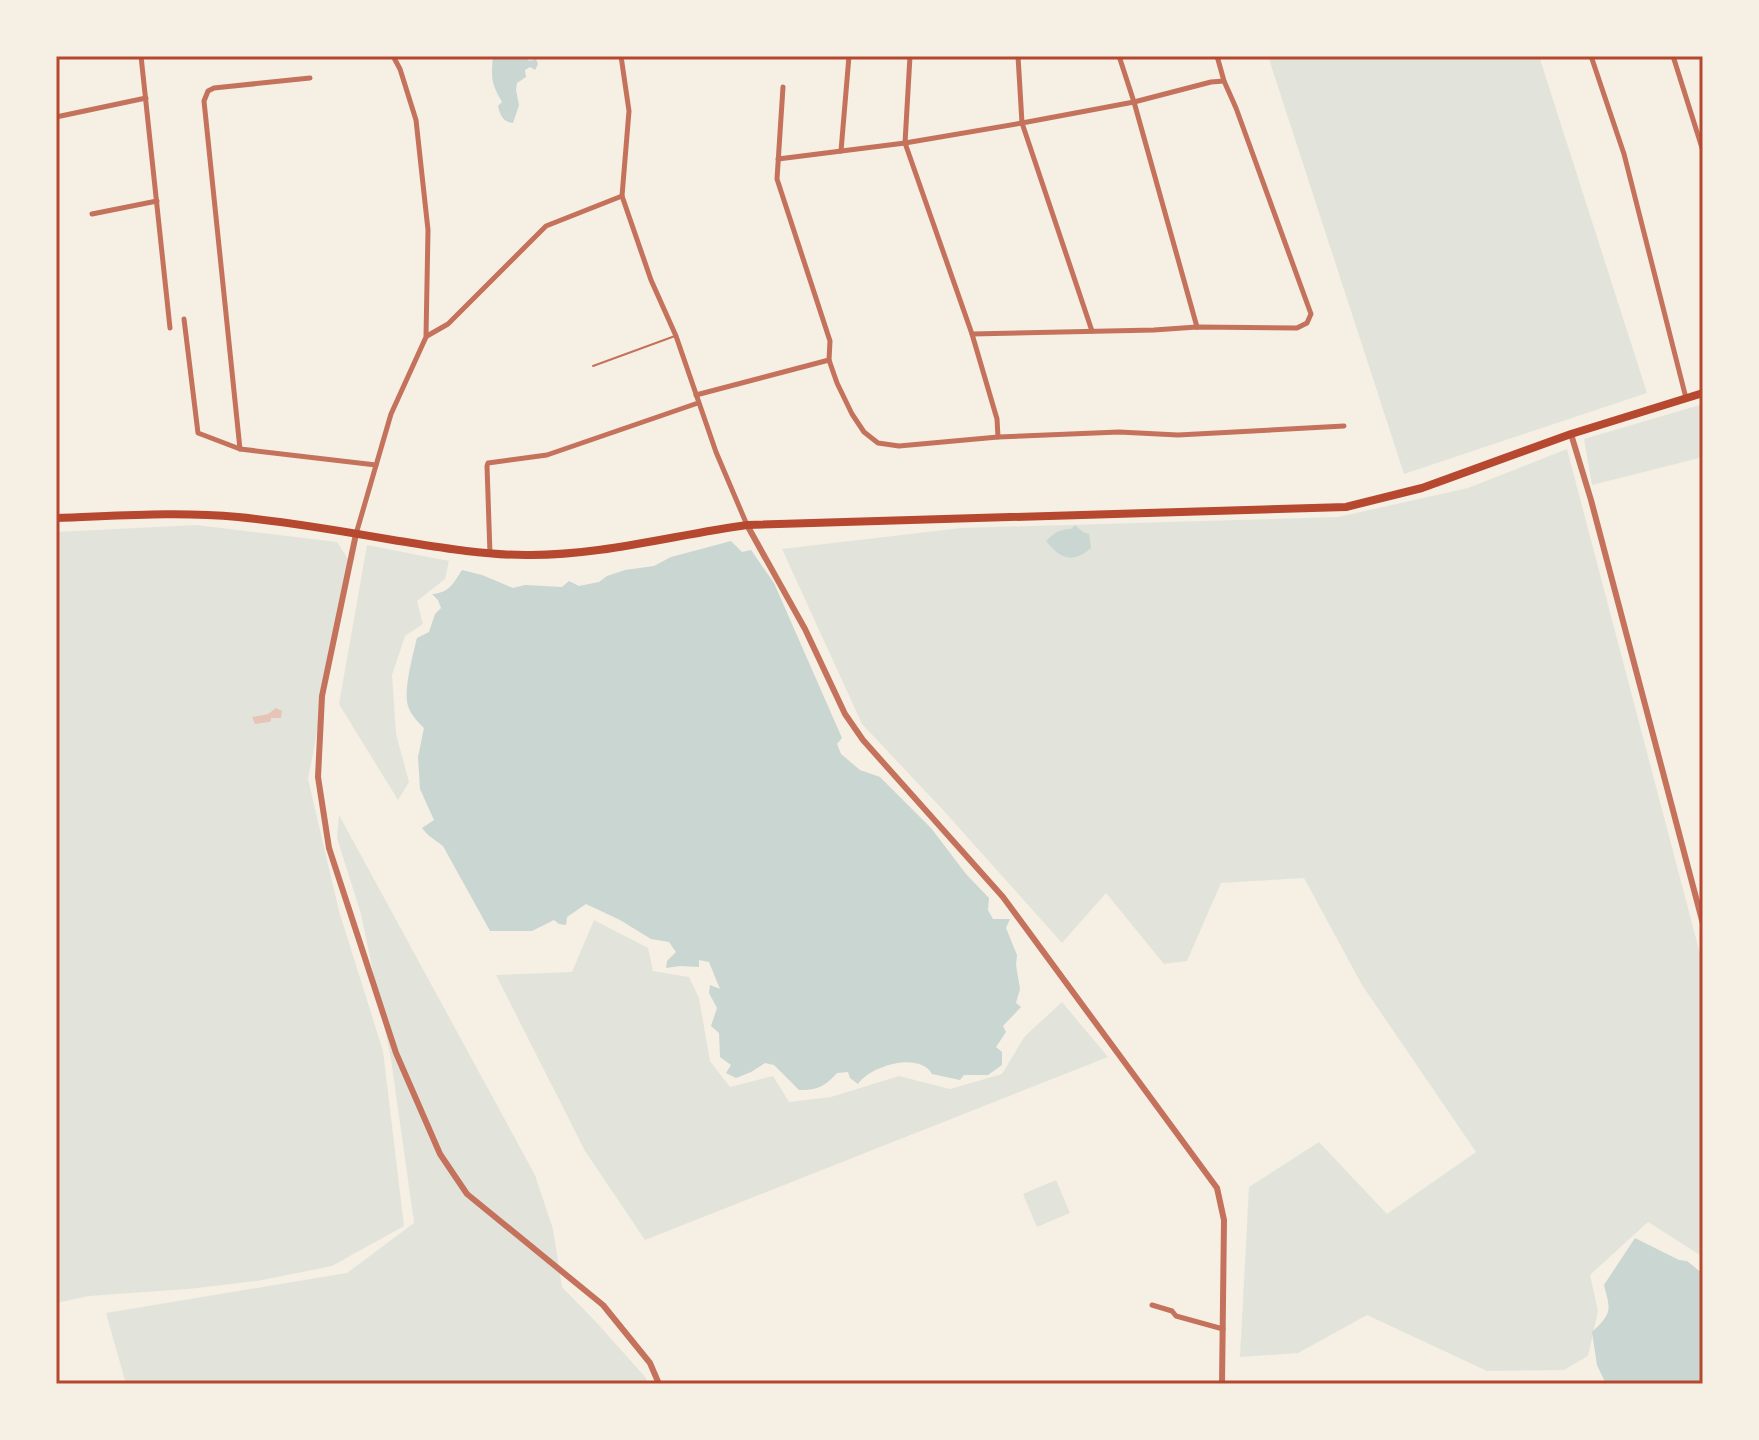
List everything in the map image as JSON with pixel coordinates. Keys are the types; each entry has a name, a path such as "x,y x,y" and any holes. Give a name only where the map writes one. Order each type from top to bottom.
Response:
{"main road":[{"path":"56,518 186,514 238,517 439,548 526,556 564,554 747,525 1346,507 1422,488 1571,434 1703,393"}],"street":[{"path":"141,56 170,328"},
{"path":"393,56 416,120 428,230 426,337 391,414 356,534 322,696 318,777 329,848 396,1053 440,1154 467,1194 603,1305 650,1363 659,1384"},
{"path":"621,56 629,111 622,196 651,280 676,336 716,452 747,525 805,629 845,714 863,740 1003,897 1217,1188 1224,1220 1222,1384"},
{"path":"841,151 849,56"},
{"path":"910,56 905,143 972,334 997,419 998,437"},
{"path":"1018,56 1022,123 1092,331"},
{"path":"1119,56 1197,327"},
{"path":"972,334 1197,327 1297,328 1307,323 1311,314 1217,56"},
{"path":"1591,56 1624,154 1686,398"},
{"path":"1673,56 1703,151"},
{"path":"240,449 204,101 208,91 214,88 310,78"},
{"path":"778,159 905,143 1022,123 1224,81"},
{"path":"783,87 777,179 830,341 829,360 837,383 864,432 878,443 899,446 998,437 1119,432 1178,435 1344,426"},
{"path":"56,117 146,98"},
{"path":"426,337 448,324 546,226 622,196"},
{"path":"92,214 157,201"},
{"path":"184,319 198,433 240,449 376,465"},
{"path":"696,395 829,360"},
{"path":"490,554 488,463 547,455 698,403"},
{"path":"1571,434 1703,924"},
{"path":"1152,1305 1172,1311 1176,1316 1223,1329"}],"lane":[{"path":"593,366 676,336"}],"shaded area":[{"path":"493,56 526,56 529,61 536,59 538,64 535,70 530,67 525,70 526,77 517,83 519,105 513,123 504,120 498,106 502,102 493,80"},
{"path":"1268,56 1539,56 1647,393 1404,474"},
{"path":"1703,404 1703,457 1592,485 1584,439"},
{"path":"1567,449 1703,965 1703,1257 1648,1222 1590,1275 1598,1311 1588,1356 1564,1370 1487,1371 1367,1315 1298,1353 1240,1357 1249,1187 1319,1142 1387,1214 1476,1152 1362,985 1304,878 1221,883 1187,961 1164,964 1106,893 1062,943 862,724 782,549 961,528 1338,517 1468,488"},
{"path":"196,525 337,542 350,562 308,779 339,911 383,1051 404,1226 332,1266 257,1281 89,1296 56,1303 56,532"},
{"path":"1075,525 1089,534 1091,548 1084,553 1067,557 1056,552 1046,541 1057,532"},
{"path":"731,541 742,552 751,550 774,583 842,738 837,744 841,754 860,770 880,777 931,828 989,898 988,910 993,919 1010,919 1006,928 1017,955 1020,989 1016,1003 1021,1007 1003,1026 1006,1032 996,1047 1002,1052 1002,1065 988,1075 964,1075 960,1080 932,1074 926,1067 906,1062 883,1067 864,1077 858,1084 848,1072 837,1073 820,1087 799,1090 774,1065 765,1063 736,1078 726,1073 731,1065 720,1057 719,1033 711,1026 717,1008 709,993 710,985 720,989 709,962 699,960 699,967 666,968 667,961 676,952 669,942 651,939 586,904 567,917 566,925 554,920 532,931 490,931 443,846 422,828 434,820 420,789 418,757 424,728 411,713 407,694 417,638 429,632 435,614 441,608 432,594 447,590 462,570 513,588 525,585 562,587 569,581 579,586"},
{"path":"367,545 449,561 445,579 417,601 423,624 405,636 392,675 396,734 409,782 398,800 339,704"},
{"path":"339,815 535,1175 553,1229 562,1287 646,1378 648,1384 126,1384 106,1313 347,1273 414,1223 391,1059 361,914 337,838"},
{"path":"594,920 648,948 653,971 689,977 699,998 710,1061 730,1087 773,1076 789,1102 831,1097 899,1076 950,1089 1002,1074 1025,1036 1062,1002 1108,1057 645,1240 585,1151 496,975 572,972"},
{"path":"1056,1180 1070,1213 1037,1227 1023,1194"},
{"path":"1635,1238 1687,1261 1703,1274 1703,1384 1606,1384 1597,1365 1592,1332 1608,1311 1604,1285"}],"building":[{"path":"276,708 282,711 281,718 255,724 252,717 268,714"}]}
